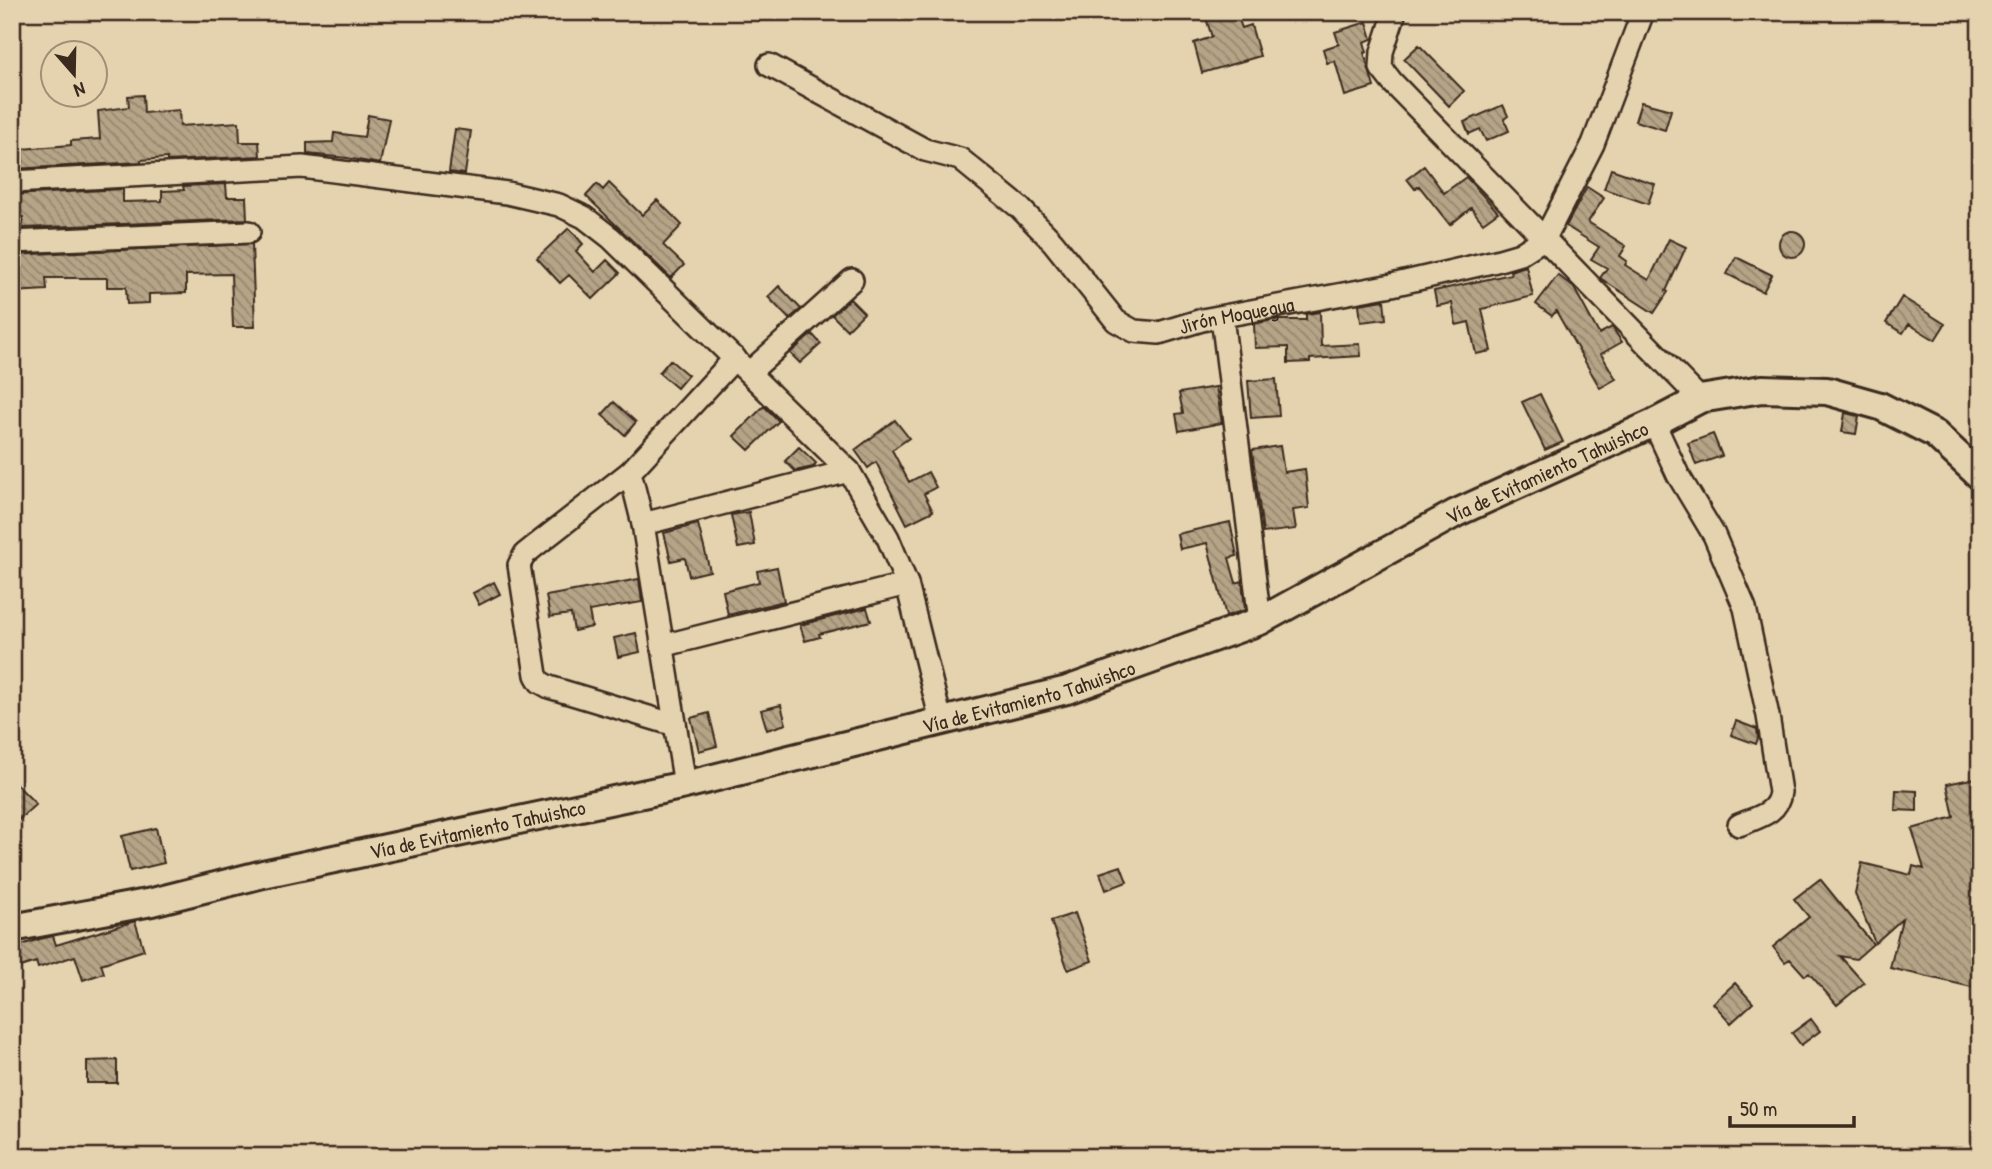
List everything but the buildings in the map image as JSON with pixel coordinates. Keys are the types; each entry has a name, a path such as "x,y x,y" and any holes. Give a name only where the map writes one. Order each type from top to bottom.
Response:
{"main road":[{"name":"Vía de Evitamiento Tahuishco","path":"12,928 152,902 263,874 685,785 1068,690 1260,621 1456,513 1654,424 1700,399 1762,389 1826,391 1867,402 1935,434 1980,476"}],"street":[{"path":"1395,12 1382,52 1381,68 1392,82 1700,399"},
{"path":"1545,238 1593,144 1643,12"},
{"name":"Jirón Moquegua","path":"769,65 925,149 960,159 1020,208 1053,242 1116,321 1134,331 1159,333 1202,320 1392,285 1520,254 1545,238"},
{"path":"12,182 302,167 507,193 559,205 584,217 611,238 849,471 888,538 907,584 941,721"},
{"path":"12,242 249,232"},
{"path":"675,725 540,682 536,675 519,565 535,546 630,472 743,365 852,280"},
{"path":"1222,317 1260,621"},
{"path":"1654,424 1678,475 1714,535 1745,608 1768,716 1780,792 1779,803 1769,813 1739,825"},
{"path":"643,524 849,471"},
{"path":"630,472 643,524 685,785"},
{"path":"662,646 907,584"}]}
